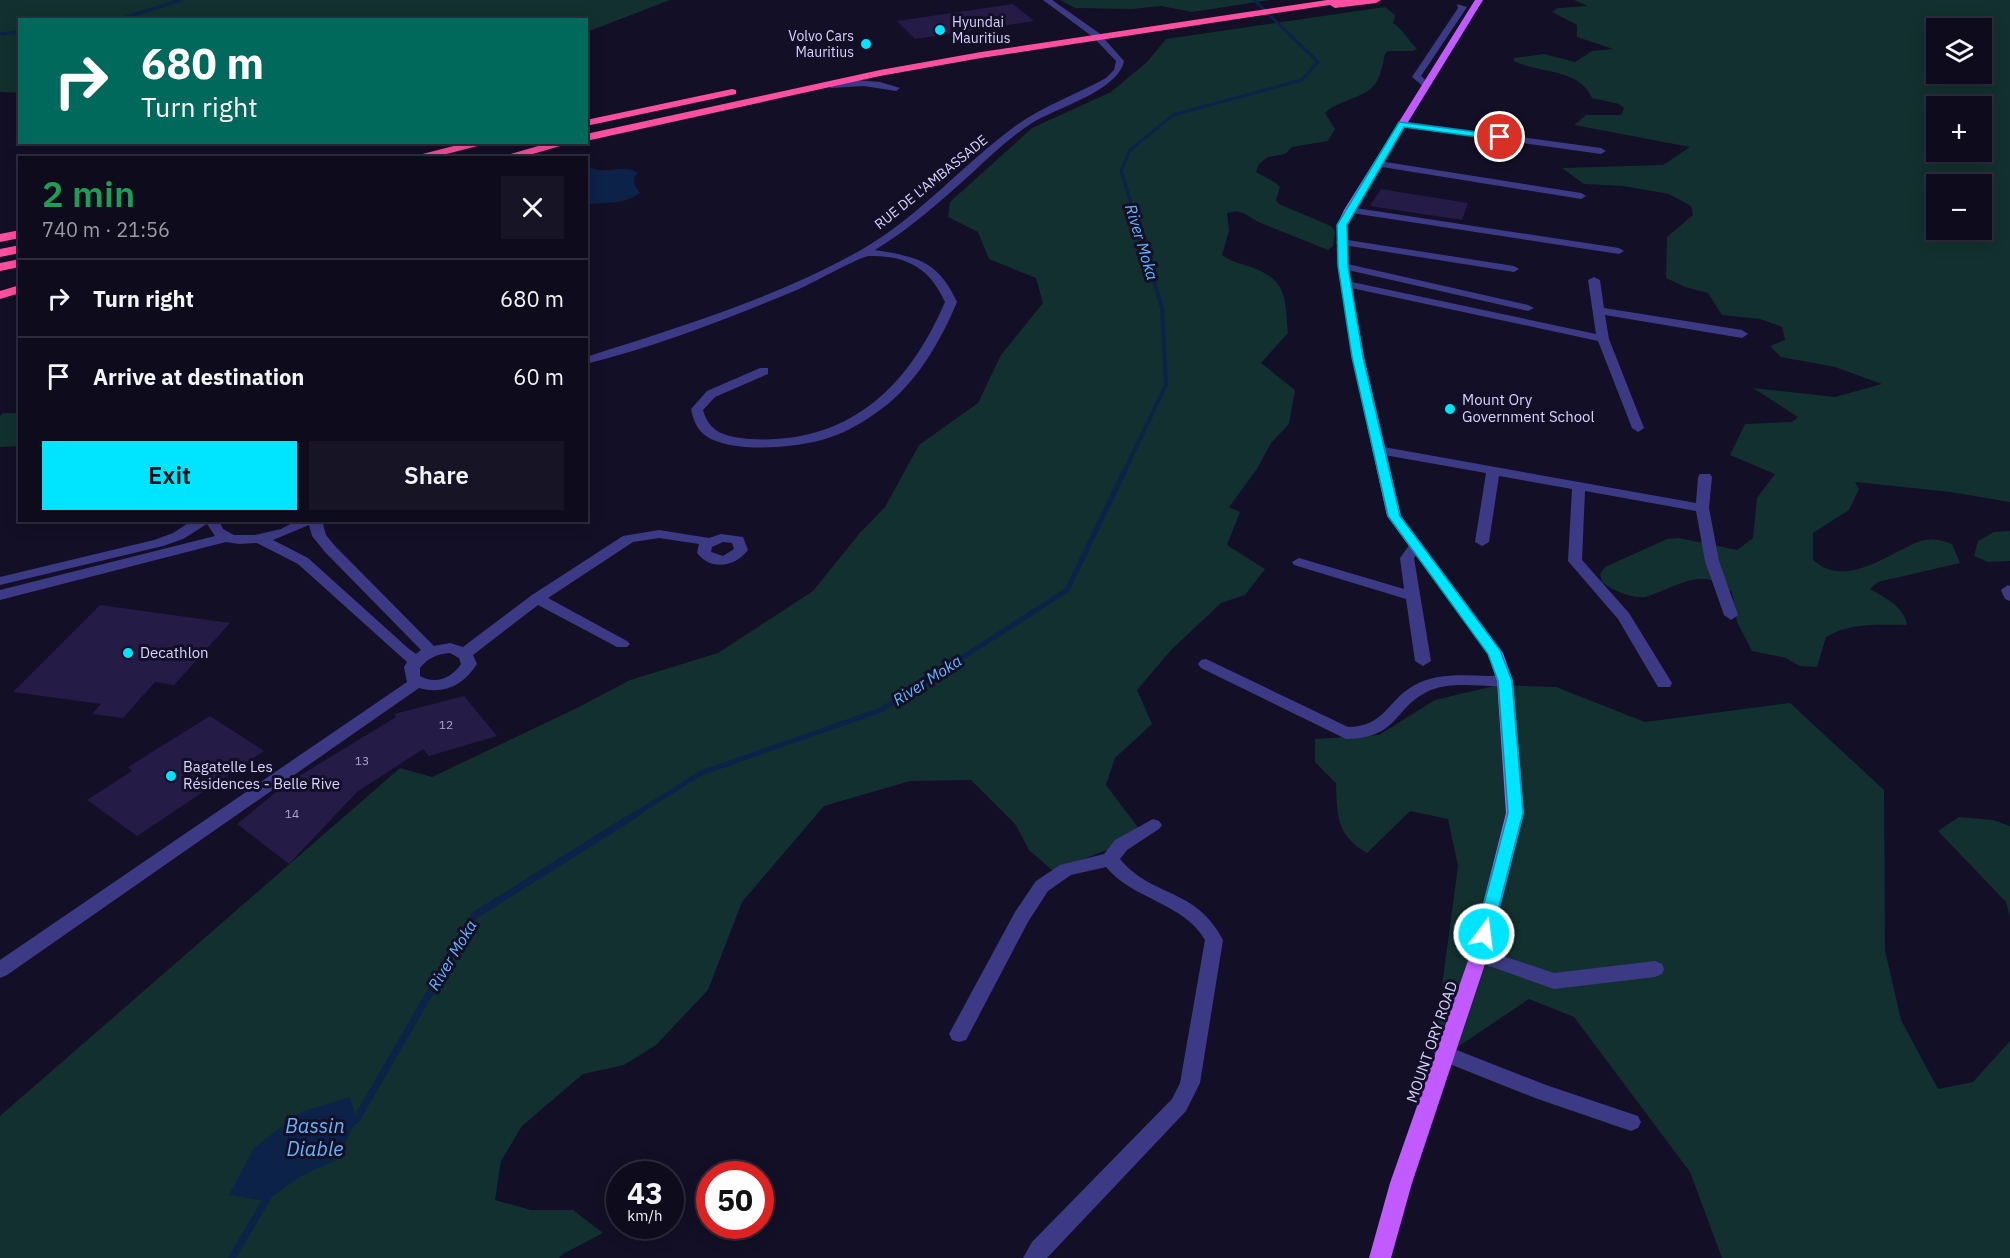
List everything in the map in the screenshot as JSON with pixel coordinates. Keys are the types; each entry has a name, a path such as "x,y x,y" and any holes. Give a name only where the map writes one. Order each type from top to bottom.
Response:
{"highway":[{"path":"1168,24 1289,0"},
{"path":"588,138 880,73 1314,0"},
{"path":"803,78 894,60 1004,43 1342,2 1376,0"},
{"path":"588,123 749,88"},
{"path":"422,156 478,144"},
{"path":"438,156 490,144"},
{"path":"510,156 561,144"},
{"path":"516,156 531,151"},
{"path":"0,238 18,234"},
{"path":"0,253 18,249"},
{"path":"0,267 18,263"},
{"path":"0,295 18,290"}],"main road":[{"name":"MOUNT ORY ROAD","path":"1380,1258 1401,1183 1479,955 1515,813 1505,681 1495,653 1414,547 1394,516 1358,357 1343,266 1342,225 1349,210 1427,85 1470,6 1488,0"}],"street":[{"name":"RUE DE L'AMBASSADE","path":"588,360 717,318 779,294 866,252 914,218 1019,128 1109,80 1118,71 1120,61 1108,45 1075,18 1047,0"},
{"path":"766,97 859,81 877,82 896,88"},
{"path":"1402,124 1601,151"},
{"path":"1379,164 1581,196"},
{"path":"1349,210 1619,251"},
{"path":"1341,243 1514,269"},
{"path":"764,371 711,394 697,409 699,421 714,436 739,442 767,443 825,435 861,416 883,401 909,376 939,331 951,302 944,282 929,267 907,259 866,252"},
{"path":"1343,266 1528,308"},
{"path":"1593,280 1603,339 1638,428"},
{"path":"1347,284 1603,339"},
{"path":"1597,310 1742,334"},
{"path":"1378,450 1702,508"},
{"path":"1482,542 1493,469"},
{"path":"1705,477 1702,508 1712,561 1731,615"},
{"path":"1579,485 1575,561 1624,616 1664,683"},
{"path":"0,581 158,543 178,536 200,522"},
{"path":"213,522 218,532 228,537"},
{"path":"0,595 228,537 260,539 291,531 305,522"},
{"path":"316,522 320,536 330,549 431,651"},
{"path":"465,653 537,598 628,539 642,534 665,533 709,542"},
{"path":"260,539 303,561 404,653 416,661"},
{"path":"1414,547 1407,558 1423,661"},
{"path":"1299,562 1413,596"},
{"path":"537,598 622,644"},
{"path":"450,648 465,653 469,664 461,676 453,681 434,686 417,682 410,673 416,661 431,651 450,648"},
{"path":"1206,664 1346,733 1360,735 1380,726 1415,693 1430,684 1505,681"},
{"path":"0,970 417,682"},
{"path":"960,1034 1021,917 1042,886 1066,870 1110,859 1121,845 1153,825"},
{"path":"1034,1258 1179,1105 1190,1083 1214,940 1209,927 1197,914 1118,873 1110,859"},
{"path":"1479,955 1554,981 1655,969"},
{"path":"1444,1053 1542,1092 1631,1122"}],"green space":[{"path":"0,0 670,0 588,32 588,18 18,18 18,93 0,92"},
{"path":"1060,0 1270,0 1192,12 1161,6 1132,9 1075,8"},
{"path":"1574,0 2010,0 2010,502 1951,492 1855,482 1859,489 1849,510 1813,533 1813,560 1835,571 1858,569 1870,565 1919,541 1932,539 1952,544 1960,563 1878,582 1870,589 1888,599 1898,608 1907,625 1866,625 1836,632 1826,637 1817,667 1800,666 1786,658 1752,651 1737,622 1732,592 1714,581 1696,579 1643,597 1625,594 1602,582 1600,574 1605,567 1667,539 1679,538 1737,550 1753,538 1757,498 1775,474 1730,455 1745,424 1792,422 1798,417 1753,388 1835,397 1882,384 1835,367 1781,357 1770,346 1785,340 1782,327 1760,319 1722,315 1708,293 1685,287 1666,278 1667,237 1693,215 1691,206 1669,194 1623,186 1584,184 1562,168 1663,165 1690,147 1574,125 1586,115 1621,115 1624,108 1619,104 1592,98 1586,88 1569,77 1514,61 1514,58 1544,54 1575,62 1592,51 1613,49 1577,37 1577,25 1552,12 1558,8 1588,6"},
{"path":"1385,7 1395,15 1393,23 1417,49 1388,51 1378,78 1367,92 1325,113 1335,129 1328,141 1292,147 1285,154 1268,157 1259,164 1256,172 1280,187 1276,200 1279,204 1331,226 1335,231 1333,246 1328,250 1258,222 1237,211 1227,213 1229,231 1222,255 1261,271 1277,283 1282,290 1288,333 1261,363 1295,390 1289,424 1271,443 1257,469 1229,507 1240,512 1227,545 1265,569 1245,595 1221,603 1171,650 1137,690 1152,724 1115,758 1106,785 1140,830 1114,847 1053,871 1029,850 1015,824 971,780 910,781 824,806 742,902 708,990 656,1045 624,1065 583,1074 522,1126 501,1161 495,1200 531,1210 573,1210 603,1233 559,1258 0,1258 0,1116 400,768 432,777 577,708 630,680 718,653 813,591 859,534 885,507 919,445 978,403 1001,355 1043,303 1036,278 989,259 978,232 948,217 950,202 1032,128 1111,92 1147,62 1166,39"},
{"path":"3,413 18,413 18,446 0,447 0,416"},
{"path":"2010,531 2010,561 1988,562 1974,556 1978,541 1994,532"},
{"path":"1498,685 1556,687 1645,722 1790,703 1884,790 1885,950 1901,1020 1938,1089 1973,1082 2010,1041 2010,1258 1722,1258 1690,1172 1574,1017 1529,999 1453,1050 1435,1039 1458,866 1448,819 1410,811 1367,853 1349,839 1340,823 1336,783 1315,762 1315,739 1379,735 1435,700"},
{"path":"1959,817 1993,820 2010,826 2010,917 2006,902 1938,831"}],"water":[{"path":"588,170 632,170 638,173 634,177 635,186 640,193 628,200 588,204"},
{"name":"Bassin Diable","path":"350,1097 356,1120 338,1159 301,1176 266,1201 229,1195 254,1148 301,1112"}],"building":[{"name":"Hyundai Mauritius","path":"1013,4 1034,21 915,39 897,21"},
{"path":"1381,189 1468,203 1462,220 1370,206"},
{"name":"Decathlon","path":"100,605 230,623 174,685 155,682 123,718 92,714 101,704 13,692"},
{"path":"464,696 497,736 429,756 423,749 357,792 289,864 237,824 286,784 396,717 394,714"},
{"name":"Bagatelle Les Résidences - Belle Rive","path":"210,716 264,751 137,836 87,800 132,771 128,767"}],"waterway":[{"path":"123,18 181,0"},
{"name":"River Moka","path":"1132,206 1121,171 1130,150 1173,115 1302,80 1318,62 1254,0"},
{"path":"0,34 18,32"},
{"name":"River Moka","path":"1124,472 1166,385 1162,308 1131,205"},
{"name":"River Moka","path":"634,815 701,773 881,710 1067,590 1125,470"},
{"name":"River Moka","path":"351,1123 356,1120 475,915 636,814"},
{"name":"River Moka","path":"232,1258 269,1195"}],"place":[{"name":"Hyundai Mauritius","path":"940,30"},
{"name":"Volvo Cars Mauritius","path":"866,44"},
{"name":"Mount Ory Government School","path":"1450,409"},
{"name":"Decathlon","path":"128,653"},
{"name":"Bagatelle Les Résidences - Belle Rive","path":"171,776"}],"route":[{"path":"1484,934 1515,813 1505,681 1495,653 1414,547 1394,516 1358,357 1341,243 1342,225 1349,210 1402,124 1500,137"}]}
